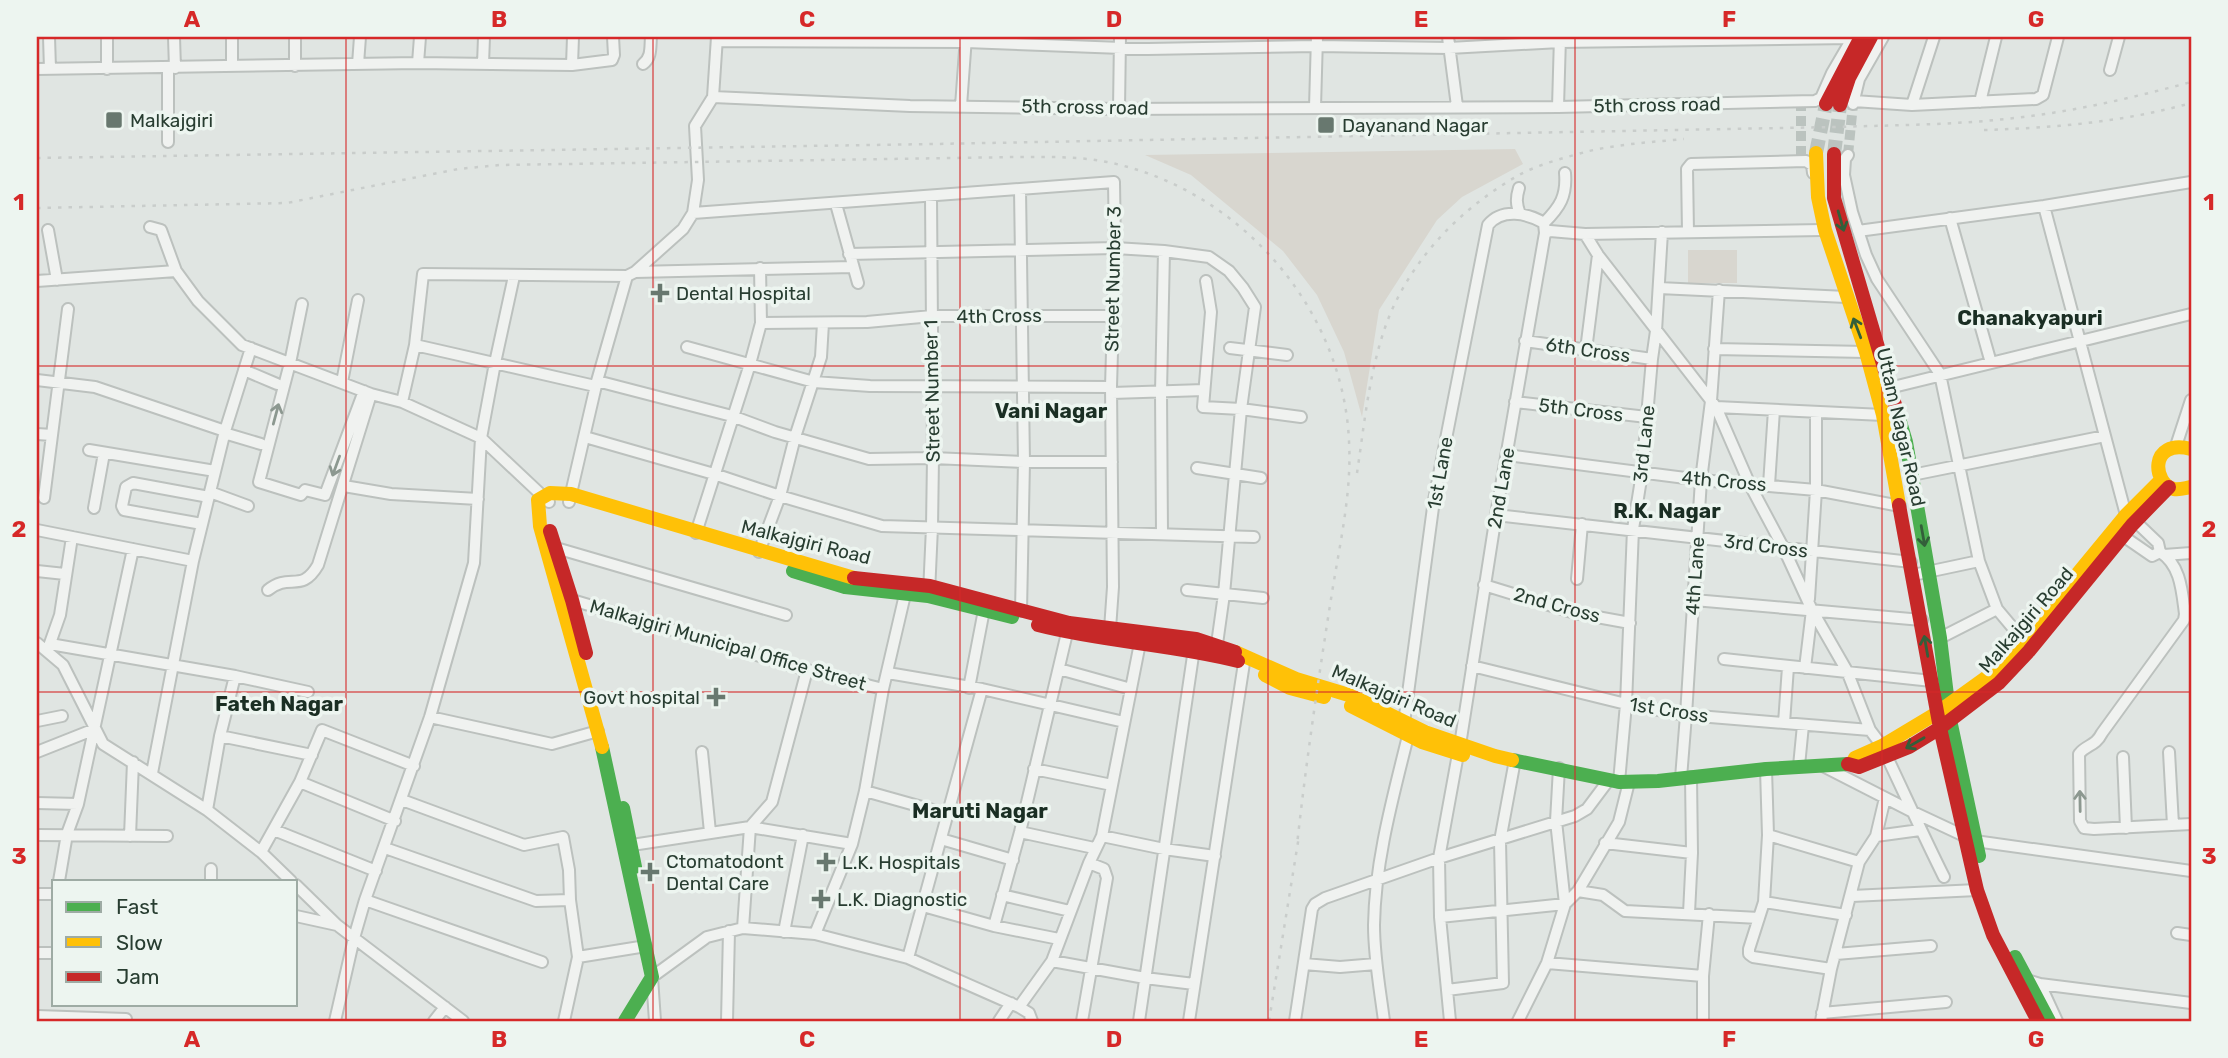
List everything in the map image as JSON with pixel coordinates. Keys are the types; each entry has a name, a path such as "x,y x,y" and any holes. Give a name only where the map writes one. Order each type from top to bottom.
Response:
{"main road":[{"path":"1856,37 1828,98 1838,103 1871,37"},
{"name":"Uttam Nagar Road","path":"1816,153 1818,197 1844,297 1906,442 1940,638 1944,717"},
{"name":"Uttam Nagar Road","path":"1841,154 1833,165 1834,198 1883,389 1883,415 1932,681 1944,717"},
{"path":"2191,449 2176,446 2166,450 2159,459 2157,469 2165,484 2180,490 2191,487"},
{"name":"Malkajgiri Road","path":"1944,717 1994,672 2131,518 2165,484"},
{"path":"625,1021 652,977 597,731 540,526 538,500 547,498 544,511 572,600 632,845 635,897"},
{"name":"Malkajgiri Road","path":"547,498 570,498 696,533 729,547 759,552 847,577 929,591 1069,623 1217,644 1293,678 1350,695 1374,706 1406,729"},
{"name":"Malkajgiri Road","path":"570,498 729,547 845,587 906,588"},
{"name":"Malkajgiri Road","path":"929,591 984,610 1067,633 1194,649 1244,663 1290,688 1347,704 1459,749 1482,750 1496,757 1619,782 1658,781 1799,766 1852,764 1859,767 1999,683 2123,536 2131,518"},
{"path":"1944,717 1970,838 1977,890 1993,935 2034,1019"},
{"path":"1970,838 2001,932 2033,982 2049,1021"},
{"path":"615,1021 630,1001 640,995"}],"street":[{"path":"49,37 50,69"},
{"path":"107,37 107,69"},
{"path":"168,142 174,37"},
{"path":"232,37 232,66"},
{"path":"295,37 295,66"},
{"path":"358,64 360,37"},
{"path":"418,63 420,37"},
{"path":"483,64 484,37"},
{"path":"572,65 573,37"},
{"path":"37,69 418,63 572,65 610,61 614,55 613,37"},
{"path":"643,64 650,54 651,37"},
{"path":"1119,109 1120,37"},
{"path":"1148,37 1148,49"},
{"path":"570,498 596,384 631,274 683,229 693,213 698,180 695,126 713,97 717,39 966,39 1087,42 1120,49 1148,49 1317,42 1856,37"},
{"path":"1838,103 1859,79 1882,37"},
{"path":"1912,105 1934,37"},
{"path":"1980,102 1996,37"},
{"name":"5th cross road","path":"713,97 910,106 1119,109 1801,103 1912,105 2032,100 2043,95 2058,37"},
{"path":"2110,70 2119,37"},
{"path":"961,106 966,39"},
{"path":"1558,107 1560,40"},
{"path":"1315,107 1317,42"},
{"path":"1448,42 1457,106"},
{"path":"1841,154 1845,159 1843,175 1858,232 1877,279 1940,374 1979,561 1997,609 2023,640"},
{"path":"1659,288 1844,297 1822,230 1814,194 1812,165 1801,158 1691,164 1687,169 1688,232"},
{"path":"1544,228 1565,197 1565,173"},
{"path":"1858,232 2191,182"},
{"name":"Street Number 3","path":"693,213 1114,183 1111,390 1113,532 1110,629"},
{"path":"1520,188 1516,205 1520,214 1550,231 1584,234 1822,230"},
{"path":"1020,190 1024,462 1021,611"},
{"name":"Street Number 1","path":"929,591 933,458 931,197"},
{"path":"836,204 858,283"},
{"path":"2044,206 2105,436 2131,518 2158,543 2162,553 2177,571 2185,614 2184,620 2098,742 2079,754 2080,821 2090,829 2191,824"},
{"name":"1st Lane","path":"1382,1021 1374,922 1378,879 1406,729 1434,500 1488,225 1497,217 1520,214"},
{"path":"1950,218 1991,363"},
{"path":"150,228 161,230 176,271 198,301 242,345 367,393 402,402 481,439 547,498"},
{"name":"2nd Lane","path":"1450,1021 1440,917 1439,858 1544,228"},
{"path":"48,229 57,280"},
{"name":"3rd Lane","path":"1565,904 1578,891 1619,822 1633,529 1642,473 1656,331 1662,232"},
{"path":"1584,234 1714,404 1750,485 1810,606 1847,671 1870,730 1885,751 1944,877"},
{"path":"849,254 1115,248 1209,257 1228,271 1255,307 1241,409 1217,644"},
{"path":"1162,533 1164,251"},
{"path":"1586,350 1598,255"},
{"path":"402,402 415,345 423,274 514,276 853,267"},
{"path":"696,533 761,323 760,268"},
{"path":"37,281 176,271"},
{"path":"335,1021 365,900 430,717 474,563 481,439 514,276"},
{"path":"1206,281 1211,312 1202,407 1301,417"},
{"name":"4th Lane","path":"1689,913 1692,853 1686,777 1686,715 1701,480 1714,404 1718,290"},
{"path":"342,382 358,300"},
{"path":"302,304 290,363 259,478 261,483 302,495 305,490 325,495 367,393"},
{"path":"44,498 41,478 52,435 68,309"},
{"path":"1883,389 2191,314"},
{"name":"4th Cross","path":"761,323 823,323 932,316 1112,316"},
{"path":"759,552 780,496 821,357 823,323"},
{"name":"6th Cross","path":"1525,341 1652,359"},
{"path":"415,345 732,416 869,459 1112,462"},
{"path":"687,346 814,382 870,386 1023,386 1161,393 1204,390"},
{"path":"152,773 193,561 225,432 251,348"},
{"path":"1230,348 1287,355"},
{"path":"1714,349 1866,352"},
{"path":"244,370 277,384"},
{"path":"37,380 95,387 261,444"},
{"path":"268,590 288,582 303,582 311,578 318,565 344,485 367,393"},
{"path":"2176,446 2191,400"},
{"name":"5th Cross","path":"1515,402 1647,417"},
{"path":"1714,404 1883,415"},
{"path":"1769,485 1774,410"},
{"path":"1805,668 1816,490 1816,412"},
{"path":"37,434 52,435"},
{"path":"1912,475 2105,436"},
{"path":"585,437 882,526 1254,537"},
{"path":"89,450 215,471"},
{"path":"94,508 104,453"},
{"name":"4th Cross","path":"1507,455 1701,480 1816,490 1900,506"},
{"path":"1197,468 1261,478"},
{"path":"202,524 124,510 122,506 126,486 133,483 209,494 248,506"},
{"path":"344,485 391,494 478,499"},
{"name":"3rd Cross","path":"1496,515 1783,547 1929,572 1979,561"},
{"path":"1577,579 1582,524"},
{"path":"37,530 193,561"},
{"path":"2123,536 2147,555 2191,553"},
{"path":"49,648 61,615 72,537"},
{"path":"556,548 786,615"},
{"path":"59,880 67,834 78,804 133,549"},
{"path":"37,571 65,574"},
{"name":"2nd Cross","path":"1485,585 1575,613 1630,623"},
{"path":"815,934 852,844 906,588"},
{"path":"1187,590 1263,598"},
{"name":"Malkajgiri Municipal Office Street","path":"572,600 807,670 883,689"},
{"path":"1694,600 1810,606 1922,620"},
{"path":"1940,638 1997,609"},
{"path":"969,688 984,610"},
{"path":"993,926 1013,860 1067,633"},
{"path":"37,643 49,648 112,653 308,692"},
{"path":"999,1021 1052,961 1094,848 1102,836 1140,643"},
{"path":"49,648 63,665 103,744 207,810 261,852 290,880"},
{"path":"1139,1021 1194,649"},
{"path":"1724,659 1932,681"},
{"path":"1189,1021 1244,663"},
{"name":"1st Cross","path":"1472,666 1626,704 1686,715 1870,730"},
{"path":"1784,723 1788,667"},
{"path":"1059,669 1131,689"},
{"path":"743,928 750,827 772,802 807,670"},
{"path":"888,673 982,689 1124,722"},
{"path":"207,810 220,736 235,676"},
{"path":"908,958 982,689"},
{"path":"37,721 62,716"},
{"path":"430,717 552,744 597,731"},
{"path":"1799,766 1803,725"},
{"path":"37,751 94,729"},
{"path":"261,852 300,782 322,730 414,766"},
{"path":"220,736 312,755"},
{"path":"702,752 710,832"},
{"path":"2169,752 2173,825"},
{"path":"2123,757 2126,828"},
{"path":"1447,990 1503,983 1500,841 1515,760"},
{"path":"130,836 133,762"},
{"path":"1823,766 1970,838 2191,871"},
{"path":"1519,1021 1547,963 1565,904 1556,821 1559,768"},
{"path":"1034,769 1112,785"},
{"path":"1766,769 1768,835 1764,902 1749,954 1753,957 1831,970"},
{"path":"300,782 395,821"},
{"path":"1295,1021 1312,909 1315,904 1439,858 1582,813 1619,782"},
{"path":"865,791 947,814"},
{"path":"1885,798 1876,836 1859,862 1831,970 1822,1017 1946,1002"},
{"path":"402,800 524,845 563,837 578,957 564,1021"},
{"path":"37,803 78,804"},
{"path":"632,845 750,827 852,844"},
{"path":"274,830 376,871"},
{"path":"1876,836 1920,830"},
{"path":"1020,832 1094,848"},
{"path":"37,835 167,836"},
{"path":"784,932 803,835"},
{"path":"1768,835 1859,862"},
{"path":"1102,836 1215,856"},
{"path":"941,839 1013,860"},
{"path":"1605,843 1692,853"},
{"path":"385,848 536,901 570,900"},
{"path":"1082,1021 1107,878 1104,869 1089,863"},
{"path":"211,869 211,880"},
{"path":"298,888 337,925 463,1021"},
{"path":"1852,896 1977,890"},
{"path":"1578,891 1603,895 1625,911 1759,918"},
{"path":"1002,895 1070,911"},
{"path":"365,900 542,962"},
{"path":"1764,902 1846,915"},
{"path":"1440,917 1565,904"},
{"path":"923,906 993,926 1059,939"},
{"path":"1703,1021 1703,976 1709,914"},
{"path":"298,916 337,925"},
{"path":"655,1021 652,977 707,937 743,928 815,934 908,958 1015,1005 1029,1013 1032,1021"},
{"path":"727,1021 729,931"},
{"path":"2177,933 2191,935"},
{"path":"578,957 646,946"},
{"path":"1836,954 1931,946"},
{"path":"1052,961 1194,984"},
{"path":"1547,963 1703,976"},
{"path":"1304,964 1340,967 1376,964"},
{"path":"2033,982 2191,1003"},
{"path":"2033,982 2057,1021"},
{"path":"434,1021 445,1007"},
{"path":"37,1016 55,1019 126,1018"}],"shaded area":[{"path":"1515,149 1523,164 1462,197 1437,220 1379,310 1362,417 1344,352 1317,295 1283,251 1191,175 1145,155"},
{"path":"1688,250 1737,250 1737,283 1688,283"}],"tunnel":[{"path":"1801,104 1801,156"},
{"path":"1816,153 1826,104"},
{"path":"1848,155 1853,104"},
{"path":"1834,154 1840,105"}],"railway":[{"path":"37,158 934,144 1928,124 1999,120 2066,111 2191,82"},
{"path":"1984,130 2088,123 2166,110 2191,103"},
{"path":"1357,473 1369,391 1384,331 1391,312 1414,270 1444,233 1498,188 1535,167 1589,151 1684,139"},
{"path":"37,208 287,203 458,169 500,165 1017,157 1073,158 1107,162 1155,176 1199,198 1240,226 1275,261 1304,301 1327,345 1342,392 1349,441 1347,501 1317,691 1297,845"},
{"path":"1269,1021 1299,836"}],"traffic: fast":[{"path":"1898,415 1906,442 1940,638 1950,720 1979,856"},
{"path":"793,571 845,587 928,596 1012,617"},
{"path":"602,747 652,977 625,1021"},
{"path":"1512,760 1619,782 1848,764"},
{"path":"623,808 635,867"},
{"path":"2015,957 2049,1021"}],"traffic: slow":[{"path":"1816,153 1818,197 1825,230 1866,352 1883,415 1899,505"},
{"path":"2191,449 2177,447 2167,450 2158,463 2162,480 2167,486 2174,489 2191,487"},
{"path":"1852,764 1855,758 1882,746 1937,713 1994,672 2126,515 2161,480"},
{"path":"602,747 540,526 538,500 550,493 571,494 854,578"},
{"path":"1235,652 1296,679 1352,696 1425,732 1512,760"},
{"path":"1265,675 1290,688 1324,697"},
{"path":"1351,706 1422,742 1463,755"}],"traffic: jam":[{"path":"1826,104 1861,37"},
{"path":"1840,105 1849,78 1871,37"},
{"path":"1834,154 1834,198 1898,415"},
{"path":"1848,764 1859,767 1909,747 1940,728 1999,683 2029,651 2132,525 2169,487"},
{"path":"1899,505 1940,728 1977,890 1993,935 2038,1021"},
{"path":"550,531 586,653"},
{"path":"854,578 930,586 1069,623 1196,639 1235,652"},
{"path":"1038,625 1238,661"}],"place":[{"name":"Malkajgiri","path":"114,120"},
{"name":"Dayanand Nagar","path":"1326,125"},
{"name":"Dental Hospital","path":"660,293"},
{"name":"Govt hospital","path":"716,697"},
{"name":"L.K. Hospitals","path":"826,862"},
{"name":"Ctomatodont Dental Care","path":"650,872"},
{"name":"L.K. Diagnostic","path":"821,899"}],"district":[{"name":"Chanakyapuri","path":"2030,317"},
{"name":"Vani Nagar","path":"1051,410"},
{"name":"R.K. Nagar","path":"1667,510"},
{"name":"Fateh Nagar","path":"279,703"},
{"name":"Maruti Nagar","path":"980,810"}]}
